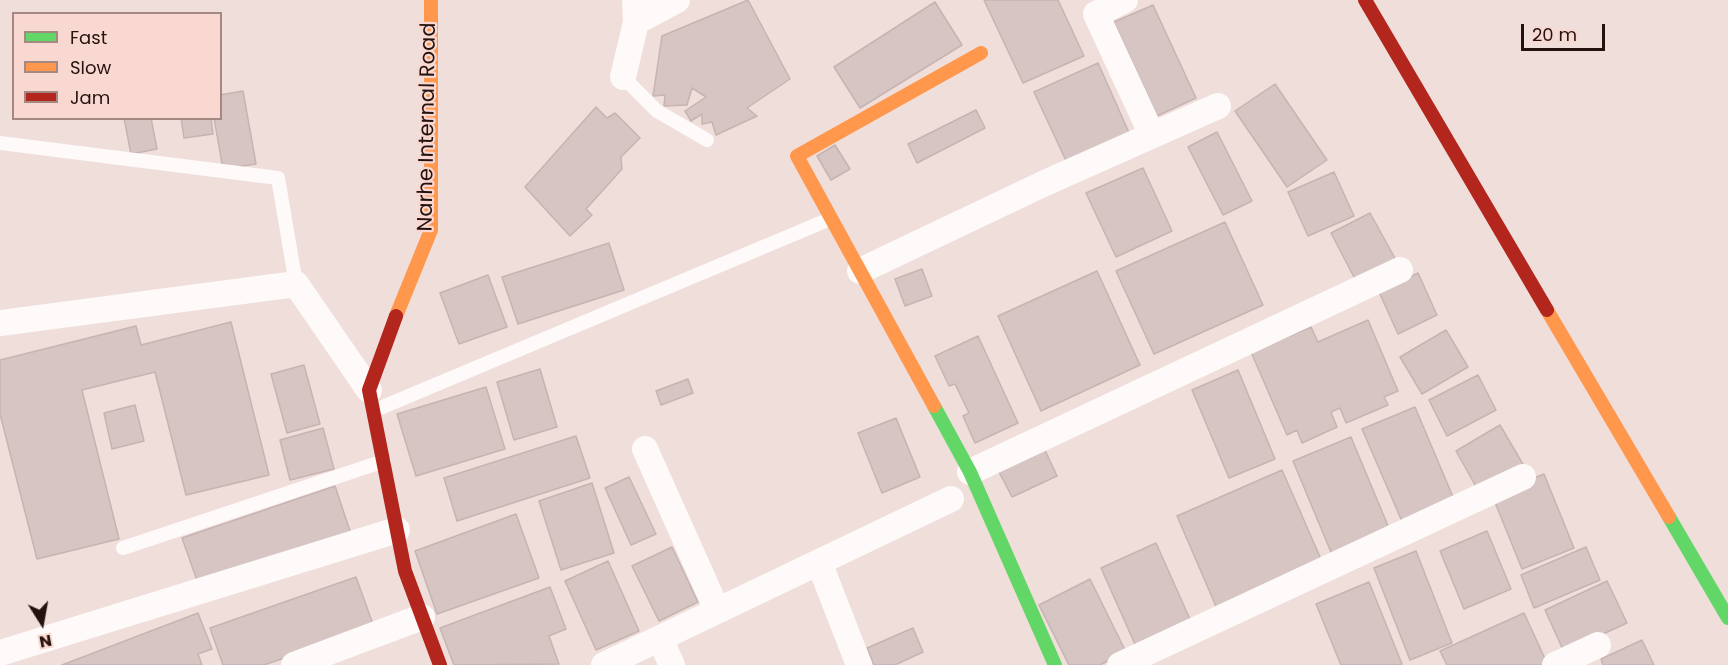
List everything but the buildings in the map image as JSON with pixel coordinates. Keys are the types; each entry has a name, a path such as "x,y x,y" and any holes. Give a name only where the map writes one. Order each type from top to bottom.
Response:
{"street":[{"name":"Narhe Internal Road","path":"371,400 406,288 430,230 431,0"},
{"path":"623,78 636,11 677,0"},
{"path":"1125,0 1096,14 1152,135"},
{"path":"1365,0 1728,618"},
{"path":"981,53 797,156 969,472 1055,665"},
{"path":"860,271 1045,183 1218,106"},
{"path":"969,472 1400,270"},
{"path":"0,323 296,284 371,400 405,571 440,665"},
{"path":"645,449 717,610"},
{"path":"1120,665 1523,477"},
{"path":"604,665 951,499"},
{"path":"0,653 397,530"},
{"path":"819,562 859,665"},
{"path":"294,665 422,617"},
{"path":"660,639 672,665"},
{"path":"1555,665 1598,645"}],"lane":[{"path":"623,78 657,111 707,140"},
{"path":"0,143 278,178 296,284"},
{"path":"371,400 830,219"},
{"path":"123,548 384,461"}],"traffic: fast":[{"path":"934,406 970,472 1055,665"},
{"path":"1669,517 1728,618"}],"traffic: slow":[{"path":"396,316 431,230 431,0"},
{"path":"934,406 797,156 981,53"},
{"path":"1547,310 1669,517"}],"traffic: jam":[{"path":"1365,0 1547,310"},
{"path":"396,316 369,390 405,571 440,665"}]}
